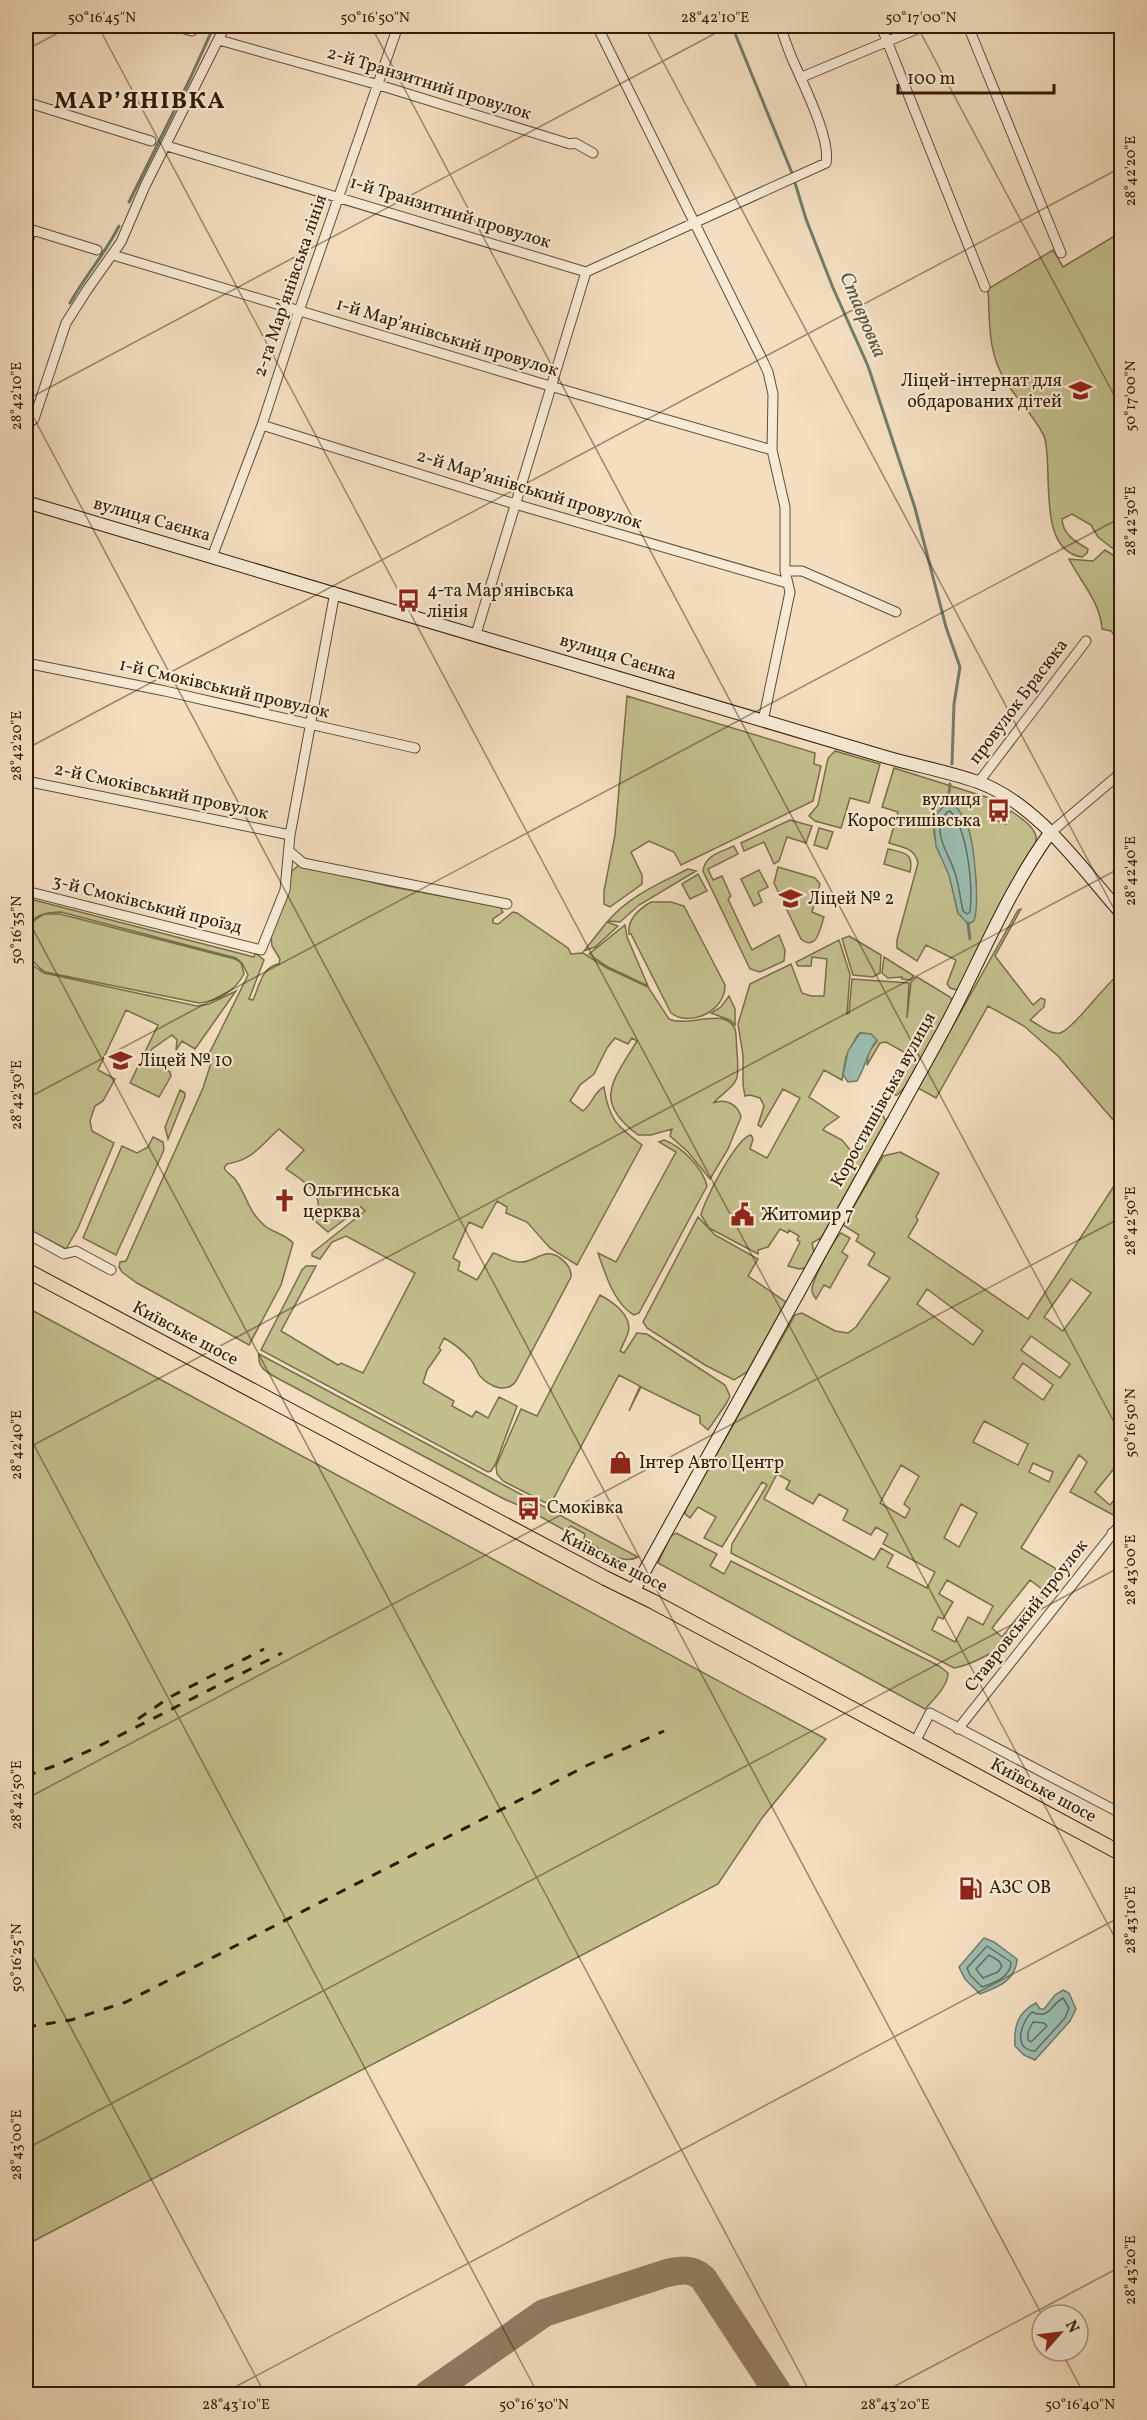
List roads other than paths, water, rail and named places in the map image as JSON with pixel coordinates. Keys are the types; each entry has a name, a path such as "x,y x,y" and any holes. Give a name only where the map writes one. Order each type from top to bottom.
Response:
{"main road":[{"name":"Київське шосе","path":"26,1270 1122,1854"}],"street":[{"path":"173,26 192,31"},
{"path":"26,425 34,419 66,323 113,255 225,26"},
{"name":"2-га Марʼянівська лінія","path":"213,557 262,425 398,26"},
{"path":"597,26 768,372 773,394 772,450 785,507 784,571 790,591 763,721"},
{"path":"476,634 586,272 826,163 826,145 802,77 795,66 780,26"},
{"path":"881,26 985,287"},
{"path":"802,77 924,26"},
{"path":"968,26 1061,253"},
{"name":"2-й Транзитний провулок","path":"219,40 379,85 570,144 575,142 593,153"},
{"path":"26,102 151,141"},
{"name":"1-й Транзитний провулок","path":"168,146 586,272"},
{"path":"26,249 28,229 96,250"},
{"name":"1-й Марʼянівський провулок","path":"113,255 772,450"},
{"name":"2-й Марʼянівський провулок","path":"262,425 515,504 787,583"},
{"name":"вулиця Саєнка","path":"26,502 978,783 1024,808 1050,833 1122,914"},
{"path":"784,571 802,571 896,612"},
{"path":"336,592 290,835 289,851 303,863 507,904"},
{"name":"провулок Брасюка","path":"978,783 1086,641"},
{"name":"1-й Смоківський провулок","path":"26,663 165,691 415,748"},
{"name":"Коростишівська вулиця","path":"633,1592 715,1440 961,999 1032,857 1050,833 1122,772"},
{"name":"2-й Смоківський провулок","path":"26,781 290,835"},
{"name":"3-й Смоківський проїзд","path":"26,891 261,950 285,890 289,851"},
{"path":"26,1233 64,1254 76,1251 111,1270"},
{"name":"Ставровський проулок","path":"958,1729 1122,1522"},
{"path":"1112,1533 1122,1543"},
{"path":"915,1742 930,1713 1122,1814"}],"water":[{"path":"947,796 968,827 972,847 976,874 976,913 974,921 968,924 958,913 949,875 936,846 934,825 937,813 943,807 943,798"},
{"path":"860,1033 871,1034 877,1040 857,1081 848,1082 843,1075 848,1051"},
{"path":"984,1938 994,1942 1017,1959 1016,1967 1010,1978 999,1986 980,1994 965,1979 959,1967"},
{"path":"1063,1990 1069,1993 1076,2009 1070,2021 1035,2060 1024,2055 1015,2046 1016,2026 1021,2016 1036,2003 1040,2009 1044,2009 1055,1995"}],"waterway":[{"path":"129,202 214,26"},
{"name":"Ставровка","path":"732,26 792,173 806,219 833,288 868,366 915,508 946,627 960,667 954,704 952,764"},
{"path":"70,303 119,226"},
{"name":"Ставровка","path":"948,801 950,784"},
{"name":"Ставровка","path":"968,923 970,939"},
{"path":"26,1180 32,1201 31,1212 26,1222"}],"railway":[{"path":"138,1719 170,1697 264,1649"},
{"path":"26,1776 97,1747 282,1653"},
{"path":"26,2027 71,2020 126,2002 588,1765 664,1731"}],"place":[{"name":"Ліцей-інтернат для обдарованих дітей","path":"1080,391"},
{"name":"4-та Мар'янівська лінія","path":"409,601"},
{"name":"вулиця Коростишівська","path":"999,810"},
{"name":"Ліцей № 2","path":"790,899"},
{"name":"Ліцей № 10","path":"120,1061"},
{"name":"Ольгинська церква","path":"285,1201"},
{"name":"Житомир 7","path":"743,1215"},
{"name":"Інтер Авто Центр","path":"621,1463"},
{"name":"Смоківка","path":"529,1508"},
{"name":"АЗС ОВ","path":"971,1888"}],"district":[{"name":"МАР’ЯНІВКА","path":"140,102"}]}
